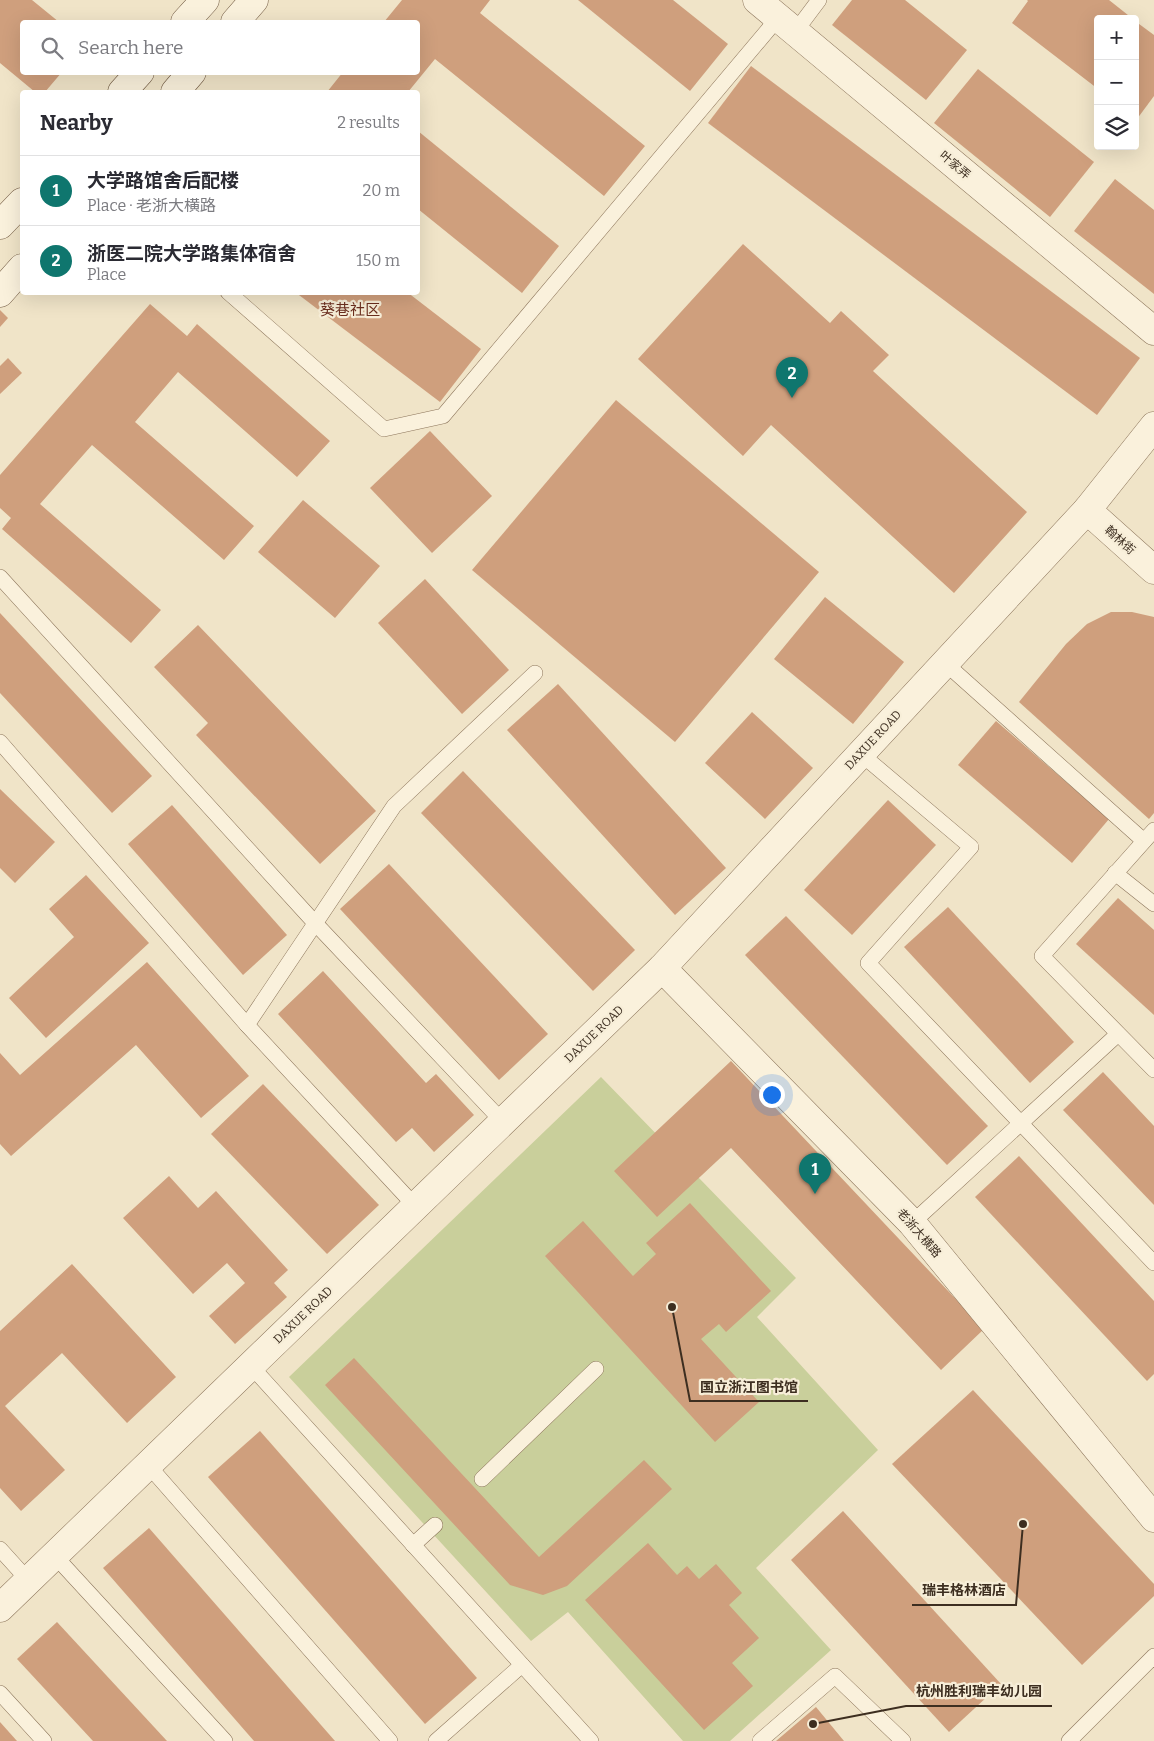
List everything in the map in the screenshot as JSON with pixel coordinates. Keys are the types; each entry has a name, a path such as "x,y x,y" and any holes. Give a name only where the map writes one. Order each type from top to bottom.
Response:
{"street":[{"path":"187,20 205,0"},
{"path":"237,20 254,0"},
{"name":"叶家弄","path":"756,0 1154,331"},
{"path":"124,90 137,75"},
{"path":"178,90 190,75"},
{"path":"0,226 20,204"},
{"path":"0,293 20,270"},
{"name":"DAXUE ROAD","path":"0,1608 662,968 1087,510 1154,426"},
{"name":"翰林街","path":"1087,510 1154,570"},
{"name":"老浙大横路","path":"662,968 912,1223 1154,1518"}],"lane":[{"path":"231,295 384,429 443,416 786,25 818,0"},
{"path":"0,577 315,923 504,1122"},
{"path":"945,663 1149,836 1042,956 1154,1070"},
{"path":"247,1025 394,806 535,673"},
{"path":"0,742 247,1025 416,1207"},
{"path":"861,754 972,847 868,963 1154,1263"},
{"path":"1115,873 1154,904"},
{"path":"912,1223 1118,1034"},
{"path":"251,1366 591,1741"},
{"path":"482,1479 596,1369"},
{"path":"148,1465 390,1741"},
{"path":"413,1545 435,1525"},
{"path":"0,1549 28,1580"},
{"path":"54,1555 225,1741"},
{"path":"1069,1741 1154,1656"},
{"path":"436,1741 522,1665"},
{"path":"760,1741 835,1676 903,1741"},
{"path":"0,1694 44,1741"}],"green space":[{"path":"601,1077 796,1278 757,1317 878,1450 756,1568 831,1650 730,1741 683,1741 568,1612 531,1641 289,1377"}],"building":[{"path":"0,0 32,0 57,20 20,20 20,75 59,75 47,90 33,90 0,63"},
{"path":"402,0 490,0 480,13 645,146 604,196 435,59 410,90 329,90 341,75 420,75 420,20 386,20"},
{"path":"578,0 673,0 728,44 690,91"},
{"path":"852,0 905,0 967,50 926,100 832,25"},
{"path":"1109,0 1128,15 1094,15 1094,86 1012,23 1028,1"},
{"path":"1139,24 1154,35 1154,96 1139,116"},
{"path":"751,66 1140,358 1097,415 708,123"},
{"path":"978,69 1094,162 1050,217 934,123"},
{"path":"420,133 559,246 522,293 420,211"},
{"path":"1115,179 1154,210 1154,294 1074,231"},
{"path":"743,244 830,323 841,311 889,355 873,371 1027,512 954,593 771,425 743,456 638,359"},
{"path":"299,295 411,295 481,349 440,402"},
{"path":"150,304 187,336 197,324 330,441 297,477 178,372 135,422 254,526 224,560 92,445 40,504 161,610 131,643 2,529 11,518 0,508 0,475"},
{"path":"0,310 8,318 0,327"},
{"path":"8,358 22,373 0,394 0,366"},
{"path":"616,400 819,572 675,742 472,570"},
{"path":"430,431 492,496 432,553 370,488"},
{"path":"303,500 380,566 335,618 258,552"},
{"path":"425,579 509,670 462,714 378,623"},
{"path":"825,597 904,662 853,724 774,659"},
{"path":"1111,612 1132,612 1154,617 1154,813 1149,819 1019,702 1066,644 1087,624"},
{"path":"0,613 152,776 112,813 0,693"},
{"path":"198,625 376,811 320,864 196,735 208,723 154,667"},
{"path":"558,684 726,868 675,915 507,730"},
{"path":"752,712 813,768 765,819 705,763"},
{"path":"996,721 1109,819 1072,863 958,765"},
{"path":"463,771 635,950 593,991 421,813"},
{"path":"0,789 55,842 15,883 0,868"},
{"path":"888,800 936,845 852,935 804,890"},
{"path":"172,805 287,935 243,975 128,844"},
{"path":"389,864 548,1034 499,1080 340,909"},
{"path":"86,875 149,943 46,1038 9,998 74,937 49,909"},
{"path":"1118,898 1154,930 1154,1015 1076,944"},
{"path":"948,907 1074,1042 1030,1083 904,947"},
{"path":"786,916 988,1126 947,1165 745,955"},
{"path":"147,962 249,1076 201,1118 136,1045 11,1156 0,1144 0,1053 20,1075"},
{"path":"323,971 426,1083 436,1074 474,1115 434,1152 412,1128 396,1142 278,1014"},
{"path":"731,1061 984,1329 941,1370 731,1148 657,1217 614,1171"},
{"path":"1103,1072 1154,1126 1154,1205 1063,1110"},
{"path":"263,1084 379,1205 327,1254 211,1134"},
{"path":"1019,1156 1154,1301 1154,1374 1147,1381 975,1197"},
{"path":"169,1176 198,1208 216,1191 288,1270 274,1283 287,1297 235,1344 209,1316 245,1283 227,1263 193,1294 123,1218"},
{"path":"690,1203 771,1291 726,1332 719,1324 701,1339 759,1402 715,1442 545,1256 583,1221 633,1276 656,1254 646,1243"},
{"path":"72,1264 176,1377 127,1423 62,1353 5,1406 65,1470 21,1511 0,1488 0,1331"},
{"path":"354,1358 539,1557 644,1460 672,1489 567,1586 543,1595 510,1585 325,1385"},
{"path":"973,1390 1154,1584 1154,1596 1082,1665 892,1464"},
{"path":"260,1431 477,1678 425,1724 208,1477"},
{"path":"843,1511 1001,1684 949,1732 791,1560"},
{"path":"149,1528 335,1741 254,1741 103,1568"},
{"path":"648,1543 677,1575 687,1566 699,1579 716,1564 742,1593 729,1605 759,1638 732,1663 753,1686 704,1730 585,1600"},
{"path":"57,1622 167,1741 93,1741 17,1659"},
{"path":"816,1707 844,1741 776,1741"},
{"path":"0,1722 17,1741 0,1741"}],"place":[{"name":"浙医二院大学路集体宿舍","path":"792,398"},
{"name":"大学路馆舍后配楼","path":"815,1194"},
{"name":"国立浙江图书馆","path":"672,1307"},
{"name":"瑞丰格林酒店","path":"1023,1524"},
{"name":"杭州胜利瑞丰幼儿园","path":"813,1724"}],"district":[{"name":"葵巷社区","path":"350,310"}]}
